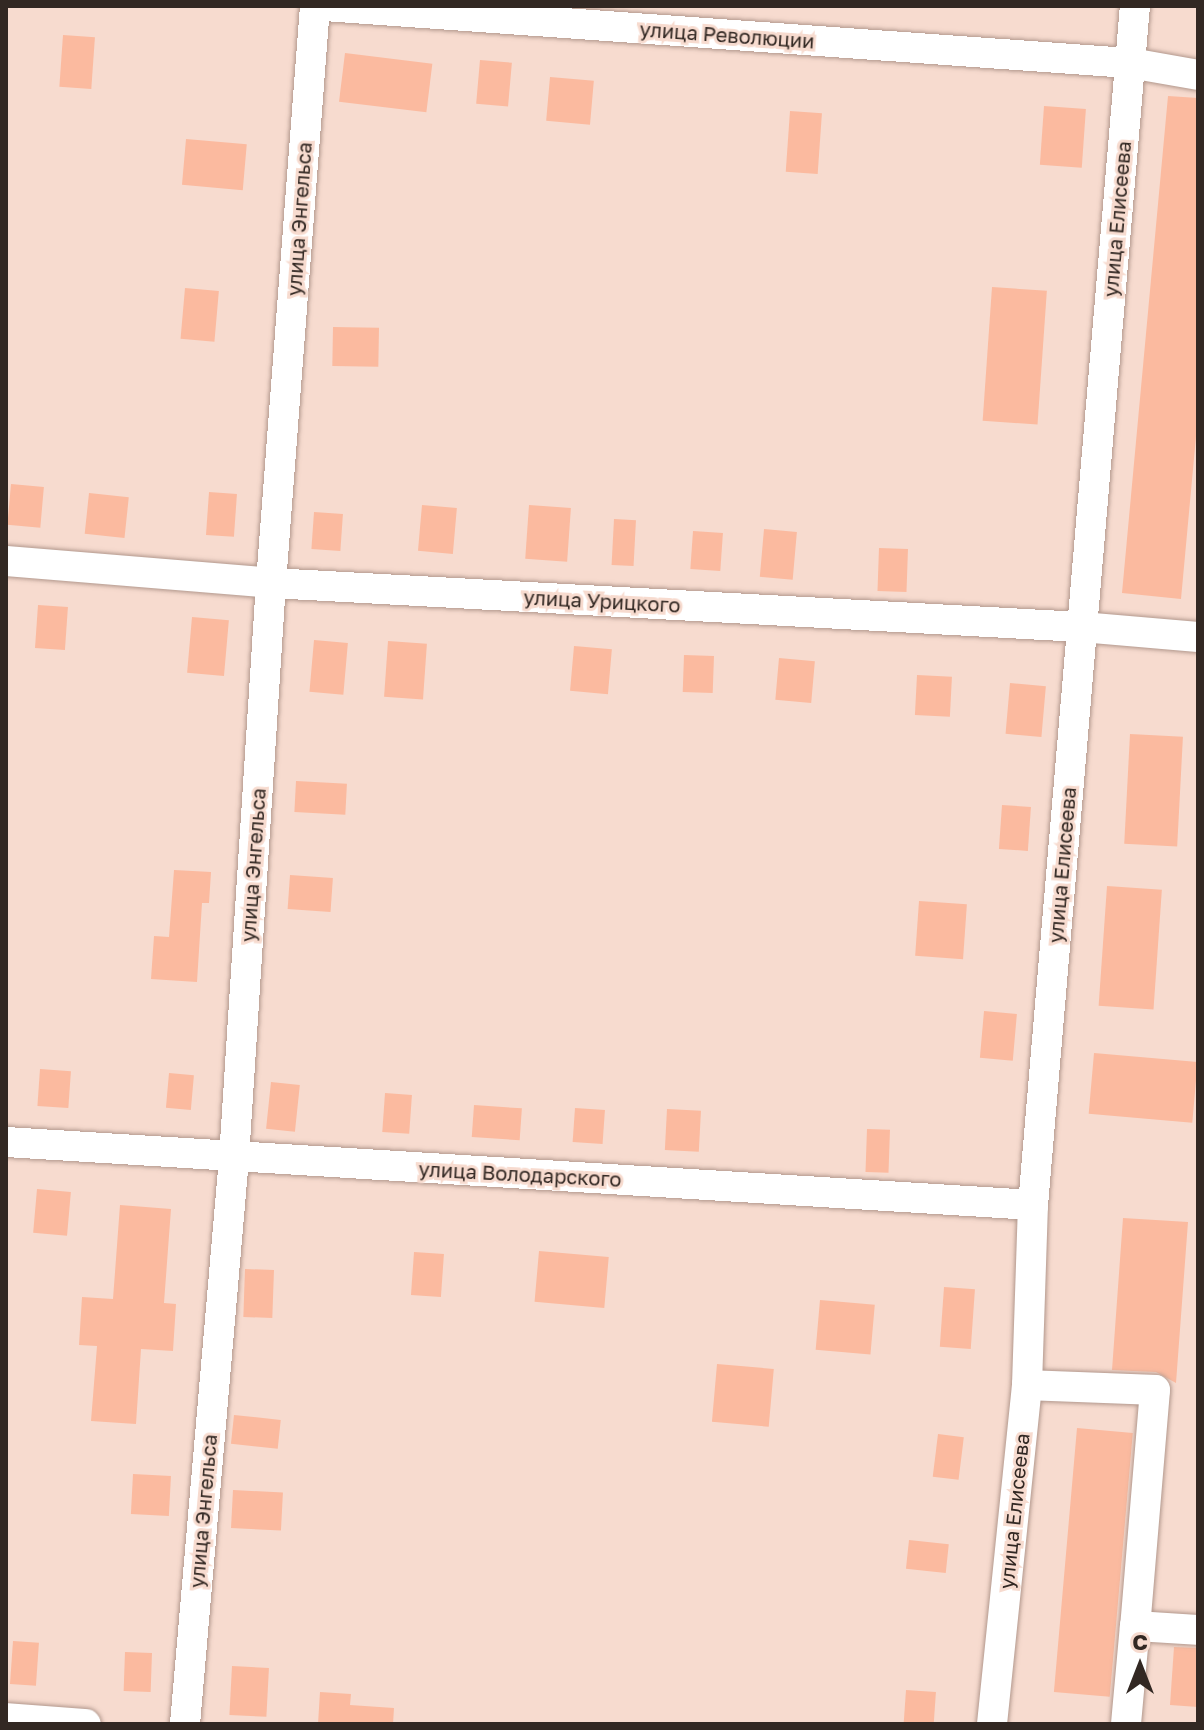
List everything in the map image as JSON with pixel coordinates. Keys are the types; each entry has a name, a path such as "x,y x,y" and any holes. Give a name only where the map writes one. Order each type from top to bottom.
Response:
{"street":[{"name":"улица Энгельса","path":"185,1724 234,1158 271,583 315,6"},
{"name":"улица Революции","path":"324,6 1130,63 1198,75"},
{"name":"улица Елисеева","path":"992,1724 1027,1385 1033,1205 1135,6"},
{"name":"улица Урицкого","path":"6,561 271,583 1082,627 1198,637"},
{"name":"улица Володарского","path":"6,1142 1033,1205"},
{"path":"1027,1385 1155,1390 1126,1724"},
{"path":"1135,1626 1198,1630"},
{"path":"6,1718 86,1724"}],"building":[{"path":"63,35 95,37 91,89 59,87"},
{"path":"345,53 432,64 426,112 339,102"},
{"path":"480,60 512,63 508,107 476,104"},
{"path":"550,77 594,81 590,125 546,121"},
{"path":"1168,96 1198,98 1198,415 1181,599 1122,593"},
{"path":"1044,106 1086,109 1082,168 1040,165"},
{"path":"790,111 822,113 818,174 786,172"},
{"path":"186,139 247,144 243,190 182,185"},
{"path":"992,287 1047,291 1038,425 983,421"},
{"path":"185,288 219,291 214,342 181,339"},
{"path":"333,327 379,328 378,367 332,366"},
{"path":"11,484 44,487 40,528 7,525"},
{"path":"209,492 237,494 234,537 206,535"},
{"path":"89,493 129,497 124,538 85,534"},
{"path":"422,505 457,508 453,554 418,551"},
{"path":"529,505 571,508 567,562 525,559"},
{"path":"314,512 343,514 340,551 311,549"},
{"path":"614,519 636,520 634,566 612,565"},
{"path":"764,529 797,532 793,580 760,577"},
{"path":"693,531 723,533 720,571 690,569"},
{"path":"879,548 908,549 906,592 877,591"},
{"path":"38,605 68,607 65,650 35,648"},
{"path":"192,617 229,620 224,676 187,673"},
{"path":"314,640 348,643 343,695 309,692"},
{"path":"388,641 427,644 423,700 384,697"},
{"path":"574,646 612,649 608,694 570,691"},
{"path":"684,655 714,656 713,693 683,692"},
{"path":"779,658 815,661 811,703 775,700"},
{"path":"917,675 952,677 950,717 915,715"},
{"path":"1010,683 1046,686 1041,737 1006,734"},
{"path":"1130,734 1183,737 1177,847 1124,844"},
{"path":"296,781 347,784 345,815 294,812"},
{"path":"1002,805 1031,807 1028,851 999,849"},
{"path":"174,870 211,872 209,903 202,903 197,982 151,979 154,936 169,937"},
{"path":"290,875 333,878 331,912 288,909"},
{"path":"1107,886 1162,890 1153,1010 1099,1006"},
{"path":"919,901 967,904 963,959 915,956"},
{"path":"984,1011 1017,1014 1013,1061 980,1058"},
{"path":"1094,1053 1198,1062 1192,1123 1089,1114"},
{"path":"40,1069 71,1071 68,1108 37,1106"},
{"path":"169,1073 194,1075 191,1110 166,1108"},
{"path":"271,1082 300,1085 295,1132 266,1129"},
{"path":"385,1093 412,1095 409,1134 382,1132"},
{"path":"474,1105 522,1108 520,1140 472,1137"},
{"path":"575,1108 605,1110 603,1144 573,1142"},
{"path":"667,1109 701,1111 699,1152 665,1150"},
{"path":"867,1129 890,1130 888,1173 865,1172"},
{"path":"37,1189 71,1192 67,1236 33,1233"},
{"path":"120,1205 171,1209 164,1303 176,1304 173,1351 141,1349 136,1424 91,1421 97,1346 79,1345 82,1297 113,1299"},
{"path":"1123,1218 1188,1222 1176,1383 1156,1372 1112,1370"},
{"path":"539,1251 609,1257 604,1308 535,1302"},
{"path":"414,1252 444,1254 441,1297 411,1295"},
{"path":"245,1269 274,1270 272,1318 243,1317"},
{"path":"944,1287 975,1289 971,1349 940,1347"},
{"path":"820,1300 875,1305 870,1355 816,1350"},
{"path":"717,1364 774,1369 769,1427 712,1422"},
{"path":"234,1415 281,1420 278,1449 231,1444"},
{"path":"1077,1428 1133,1433 1110,1697 1054,1692"},
{"path":"938,1434 964,1437 959,1480 933,1477"},
{"path":"133,1474 171,1476 169,1516 131,1514"},
{"path":"233,1490 283,1493 281,1531 231,1528"},
{"path":"909,1540 949,1544 946,1573 906,1569"},
{"path":"13,1641 39,1643 36,1686 10,1684"},
{"path":"1174,1647 1198,1648 1198,1707 1170,1705"},
{"path":"125,1652 152,1653 151,1692 124,1691"},
{"path":"232,1666 269,1668 266,1717 229,1715"},
{"path":"906,1690 936,1692 934,1724 904,1724"},
{"path":"320,1692 351,1694 350,1705 394,1708 393,1724 318,1724"}]}
